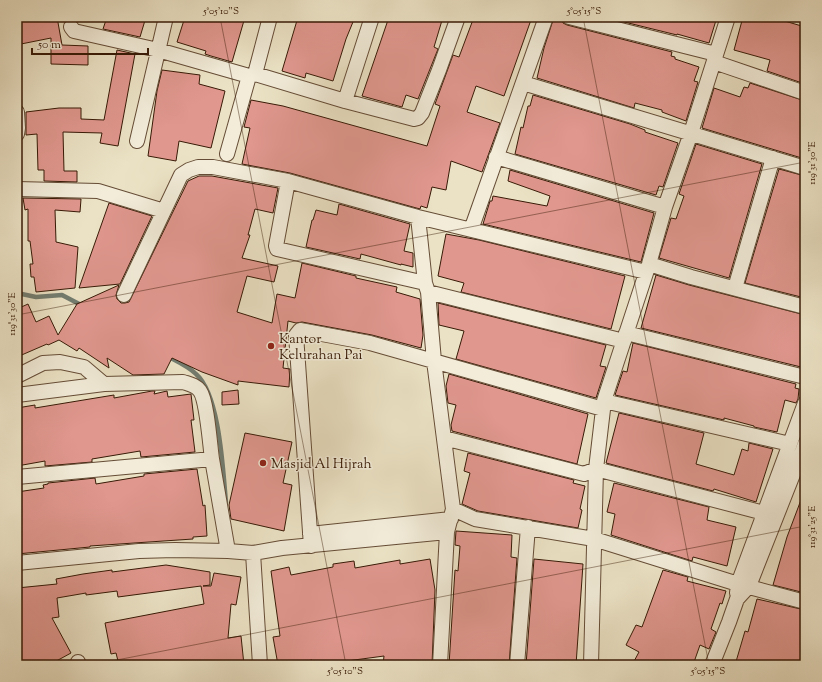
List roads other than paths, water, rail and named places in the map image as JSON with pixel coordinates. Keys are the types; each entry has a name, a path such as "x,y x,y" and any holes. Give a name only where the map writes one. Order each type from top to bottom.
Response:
{"street":[{"path":"137,141 166,17"},
{"path":"227,154 270,17"},
{"path":"344,101 372,17"},
{"path":"71,27 74,30 158,50 414,119 418,118 422,113 458,17"},
{"path":"471,230 546,17"},
{"path":"569,17 715,58 805,93"},
{"path":"591,665 596,469 604,405 665,207 691,133 728,17"},
{"path":"523,83 805,168"},
{"path":"17,112 17,134"},
{"path":"496,157 665,207"},
{"path":"735,288 773,158"},
{"path":"124,295 181,175 194,168 213,167 288,181 471,230 691,277 805,306"},
{"path":"288,181 276,246 277,249 625,337 805,377"},
{"path":"17,189 98,191 164,211"},
{"path":"418,217 444,438 450,520 440,665"},
{"path":"311,540 296,335 300,330 370,343 604,405 790,444"},
{"path":"17,376 43,363 60,362 84,367 104,384"},
{"path":"17,395 104,384 183,382 193,385 200,390 204,400 212,459 228,551"},
{"path":"743,585 764,512 805,403"},
{"path":"444,438 584,474 596,469 764,512"},
{"path":"712,665 730,622 743,585 805,444"},
{"path":"17,477 212,459"},
{"path":"17,564 139,551 175,550 252,553 282,548 311,540 450,520 475,519 594,539 743,585 805,602"},
{"path":"518,665 528,527"},
{"path":"252,553 260,665"}],"waterway":[{"path":"17,293 36,297 62,295 83,306"},
{"path":"167,356 193,371 204,384 210,399 219,434 226,503"}],"place":[{"name":"Kantor Kelurahan Pai","path":"271,346"},
{"name":"Masjid Al Hijrah","path":"263,463"}]}
